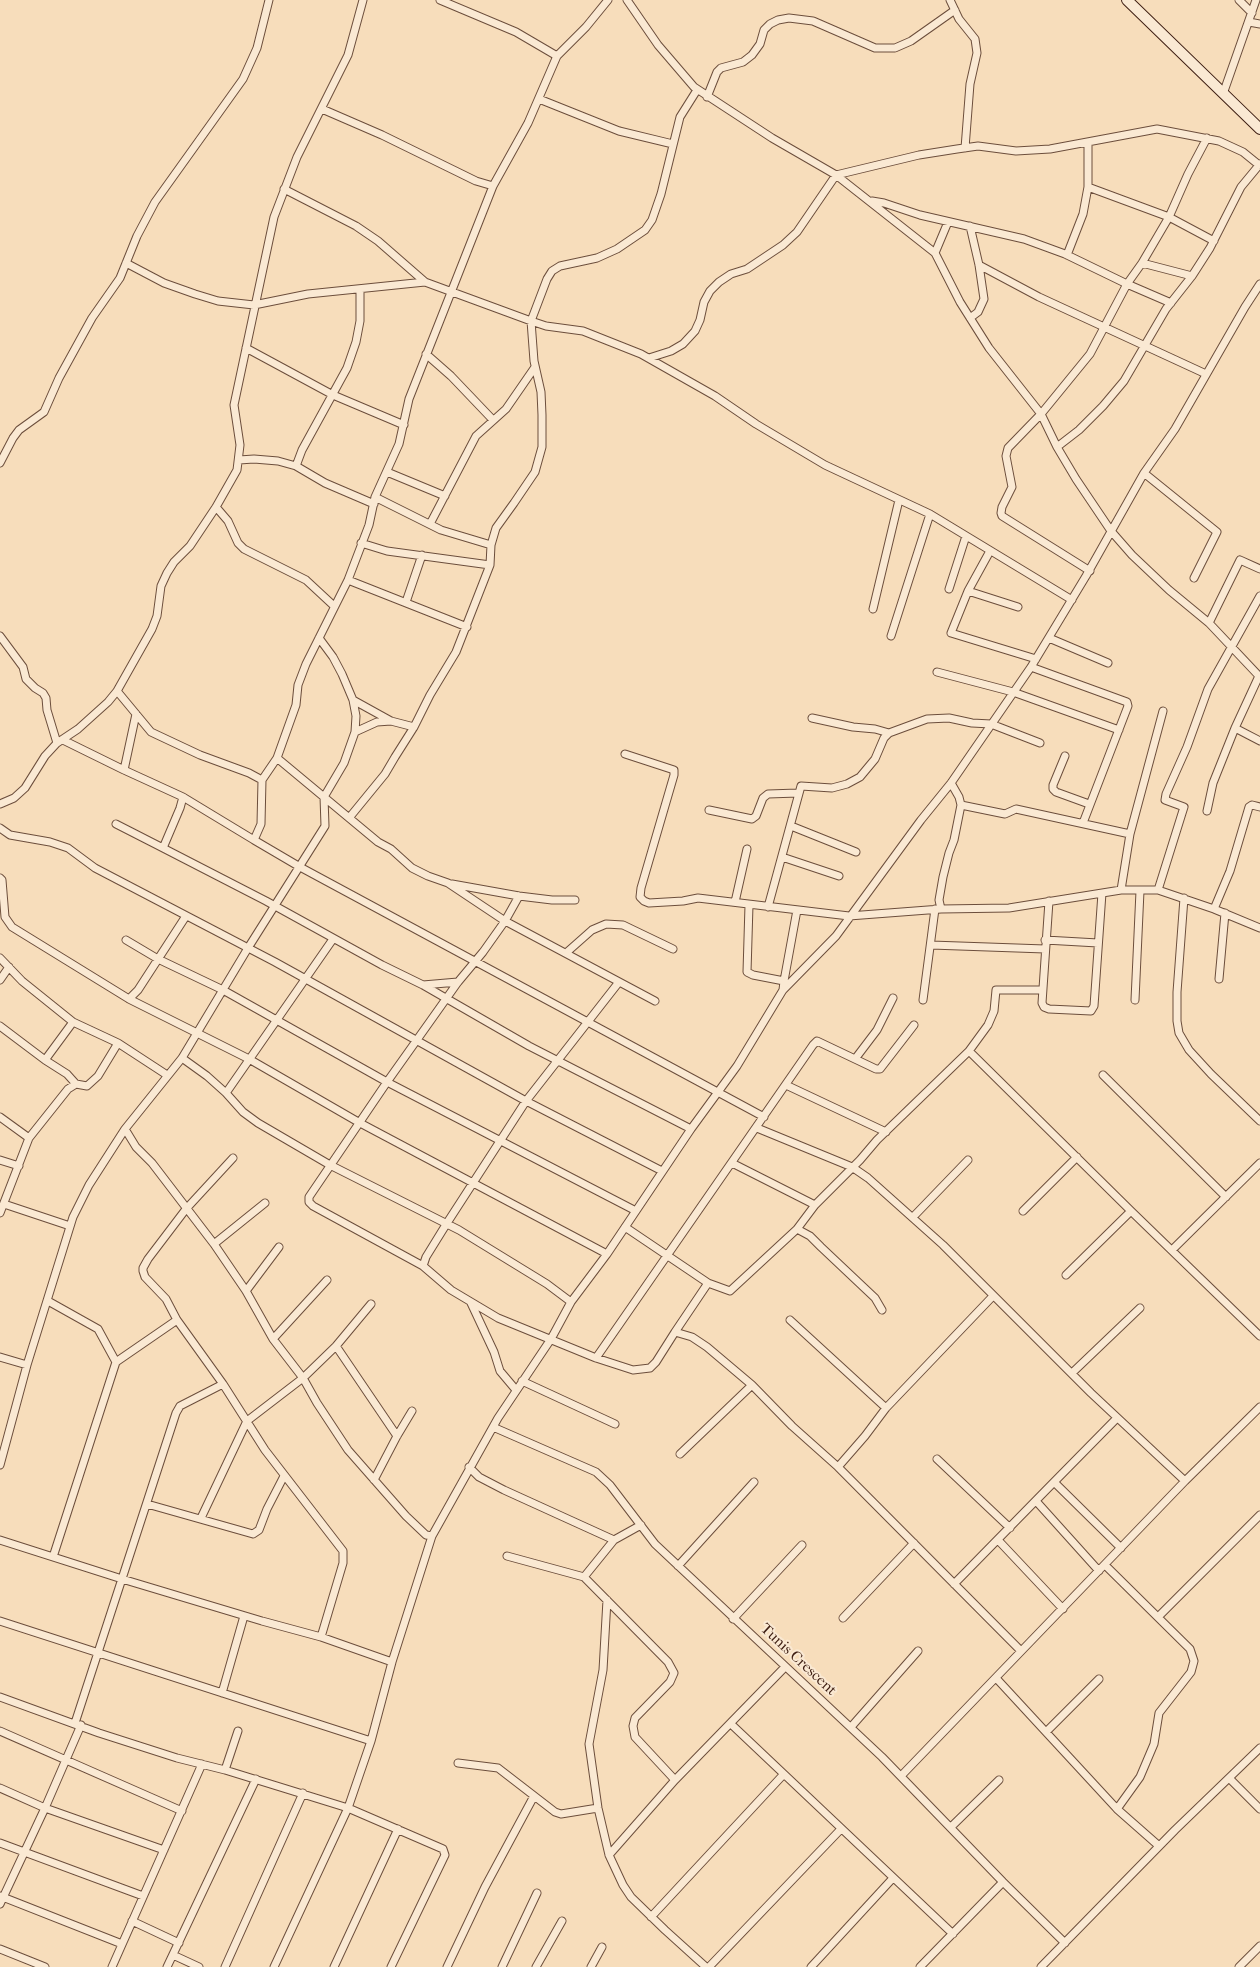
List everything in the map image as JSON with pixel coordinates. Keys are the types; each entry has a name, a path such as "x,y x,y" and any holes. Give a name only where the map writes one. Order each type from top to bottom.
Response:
{"street":[{"path":"0,463 19,430 44,412 59,378 92,318 120,278 137,236 155,202 243,79 257,48 269,0"},
{"path":"0,804 14,798 25,788 45,756 60,741 108,702 117,691 152,629 157,616 161,586 167,573 174,562 190,546 216,507 237,470 240,445 234,405 274,217 297,157 348,55 363,0"},
{"path":"440,0 516,32 557,56"},
{"path":"254,840 261,824 262,780 277,758 296,705 298,685 306,664 348,580 369,525 375,500 399,444 410,399 426,354 493,186 528,123 557,56 586,27 608,0"},
{"path":"627,0 658,45 697,90 836,175 872,201 935,253 942,270 970,318 989,348 1041,414 1057,447 1076,479 1111,531 1169,590 1209,623 1260,677 1235,728 1213,783 1207,811"},
{"path":"950,0 959,19 975,39 977,53 970,84 966,148"},
{"path":"1128,0 1260,129"},
{"path":"1239,0 1252,13"},
{"path":"1223,94 1256,0"},
{"path":"707,97 717,72 721,68 743,62 752,55 760,44 764,30 778,20 789,18 813,20 875,48 895,48 911,41 955,10"},
{"path":"1248,22 1260,24"},
{"path":"349,818 384,774 414,728 430,695 456,652 490,565 491,545 496,528 535,472 542,447 541,392 535,366 531,321 538,300 552,271 560,266 597,258 617,249 645,230 652,220 661,194 680,117 697,90"},
{"path":"539,99 620,132 673,144"},
{"path":"322,109 476,181 493,186"},
{"path":"649,358 671,351 683,344 695,332 704,302 710,291 719,282 731,274 747,269 783,245 798,232 836,175 919,156 978,146 1016,151 1050,149 1157,129 1219,141 1243,152 1259,164 1241,187 1214,242 1192,276 1171,303 1124,381 1079,430 1057,447"},
{"path":"1090,571 1000,513 1012,488 1006,456 1008,448 1041,414 1090,354 1127,284 1142,263 1169,217 1188,174 1207,138"},
{"path":"1067,255 1083,214 1088,187 1088,143"},
{"path":"1088,187 1169,217 1214,242"},
{"path":"284,189 356,226 378,241 424,282 546,326 583,330 623,345 649,358 715,396 756,424 825,465 930,514 1072,600"},
{"path":"872,201 948,222 1024,239 1067,255 1171,303"},
{"path":"935,253 948,222"},
{"path":"970,226 984,299 978,312 970,318"},
{"path":"126,263 164,283 195,294 218,301 254,305 308,294 424,282"},
{"path":"1142,263 1192,276"},
{"path":"979,265 1038,297 1206,374"},
{"path":"274,1967 348,1808 371,1741 392,1662 432,1536 493,1427 551,1339 571,1302 607,1254 691,1129 738,1066 783,990 836,936 849,916 951,783 1031,667 1090,571 1144,473 1175,428 1260,284"},
{"path":"296,466 314,426 347,368 356,342 360,321 360,290"},
{"path":"246,348 333,395 404,425"},
{"path":"426,354 451,376 493,420"},
{"path":"430,524 476,436 506,409 535,366"},
{"path":"239,460 262,460 296,466 325,483 375,500 441,530 491,545"},
{"path":"387,472 445,496"},
{"path":"1144,473 1217,532 1194,578"},
{"path":"873,609 899,500"},
{"path":"216,507 228,521 238,543 244,549 306,580 334,606"},
{"path":"891,636 930,514"},
{"path":"950,589 966,536"},
{"path":"362,543 387,551 490,565"},
{"path":"990,551 968,591 950,633 1036,659"},
{"path":"406,602 422,555"},
{"path":"1209,623 1238,562 1240,560 1244,561 1260,568"},
{"path":"348,580 467,627"},
{"path":"968,591 1018,607"},
{"path":"1158,890 1184,807 1164,798 1187,747 1208,689 1260,596"},
{"path":"0,636 23,667 26,679 43,693 46,698 47,710 60,741 183,797 300,867 764,1117"},
{"path":"0,1465 4,1438 70,1226 89,1185 125,1129 178,1062 325,826 324,796 344,763 355,732 356,716 353,700 333,657 318,638"},
{"path":"1049,638 1108,663"},
{"path":"1031,667 1127,702 1128,706 1083,823"},
{"path":"937,672 1013,692 1119,730"},
{"path":"117,691 151,732 200,755 249,773 262,780"},
{"path":"353,700 391,721 414,728"},
{"path":"1121,890 1130,834 1163,711"},
{"path":"124,770 136,714"},
{"path":"812,718 889,733"},
{"path":"768,907 801,786 832,788 847,784 860,777 875,760 884,738 889,733 927,718 949,718 972,723 992,724 1040,743"},
{"path":"355,732 367,725 391,721"},
{"path":"1235,728 1260,741"},
{"path":"625,754 674,770 640,897 649,903 698,898 849,916 938,909 1009,908 1121,890 1158,890 1225,913 1260,928"},
{"path":"1066,756 1053,784 1053,789 1056,792 1089,804"},
{"path":"277,758 378,842 391,849 412,868 428,876 448,883 520,896 552,900 575,900"},
{"path":"923,1000 943,877 954,840 961,805 951,783"},
{"path":"709,810 752,820 756,816 763,798 768,794 798,793"},
{"path":"164,848 183,797"},
{"path":"961,805 1005,814 1016,809 1130,834"},
{"path":"1214,909 1230,871 1249,807 1252,805 1260,807"},
{"path":"116,824 266,900 333,939 423,985 558,1061 691,1129"},
{"path":"791,826 856,852"},
{"path":"0,828 10,835 50,842 68,848 95,868 248,948 526,1100 662,1171"},
{"path":"735,902 747,849"},
{"path":"782,858 839,876"},
{"path":"0,878 2,880 4,917 12,927 129,999 248,1059 360,1123 607,1254"},
{"path":"448,883 505,921 655,1001"},
{"path":"1135,1000 1140,891"},
{"path":"1049,901 1042,1003 1044,1007 1091,1011 1094,1006 1102,893"},
{"path":"520,896 505,921 458,982 330,1165 309,1197 310,1202 313,1206 423,1266 451,1290 498,1318 596,1358 633,1370 650,1368 656,1362 708,1283"},
{"path":"1184,898 1177,992 1176,1020 1179,1033 1189,1050 1260,1122"},
{"path":"749,904 747,972 784,981"},
{"path":"783,990 797,910"},
{"path":"1219,978 1225,913"},
{"path":"129,999 138,990 186,916"},
{"path":"566,953 592,930 606,924 623,925 649,936 673,950"},
{"path":"226,1093 333,939"},
{"path":"126,940 158,959 223,990 387,1082 636,1211"},
{"path":"1045,940 1098,943"},
{"path":"931,945 1045,949"},
{"path":"0,958 22,981 73,1022 118,1044 167,1075"},
{"path":"0,980 9,967"},
{"path":"423,985 458,982"},
{"path":"423,1266 426,1257 447,1223 526,1100 619,982"},
{"path":"625,1227 668,1254 708,1283 730,1291 797,1229 815,1205 969,1051 988,1025 994,1011 996,990 1042,990"},
{"path":"855,1059 877,1030 893,998"},
{"path":"45,1060 73,1022"},
{"path":"596,1358 757,1128 813,1044 817,1041 876,1069 880,1069 914,1025"},
{"path":"0,1026 67,1074 76,1084 87,1086 98,1076 118,1044"},
{"path":"969,1051 1078,1156 1131,1212 1260,1336"},
{"path":"178,1062 207,1076 243,1112 258,1123 330,1165 447,1223 540,1279 571,1302"},
{"path":"1104,1075 1226,1197"},
{"path":"0,1212 28,1138 68,1089 76,1084"},
{"path":"786,1085 886,1132"},
{"path":"0,1117 28,1138"},
{"path":"757,1128 852,1167 914,1217 1116,1418 1186,1481"},
{"path":"125,1129 136,1147 152,1163 214,1244 246,1291 273,1340 303,1378 348,1450 406,1516 426,1534 432,1536"},
{"path":"1023,1211 1078,1156"},
{"path":"232,1158 186,1209 143,1268 145,1277 166,1299 177,1320 284,1476 319,1518 343,1551 343,1563 321,1636"},
{"path":"0,1160 19,1166"},
{"path":"914,1217 968,1160"},
{"path":"732,1162 815,1205"},
{"path":"1172,1250 1260,1163"},
{"path":"214,1244 265,1203"},
{"path":"4,1204 70,1226"},
{"path":"1066,1275 1131,1212"},
{"path":"797,1229 810,1236 821,1246 875,1298 882,1310"},
{"path":"246,1291 280,1247"},
{"path":"273,1340 326,1280"},
{"path":"838,1467 886,1408 993,1296"},
{"path":"48,1301 98,1329 116,1362"},
{"path":"471,1302 494,1352 500,1371 516,1390"},
{"path":"201,1518 247,1420 303,1378 336,1346 371,1304"},
{"path":"1072,1374 1140,1308"},
{"path":"53,1557 116,1362 177,1320"},
{"path":"790,1320 886,1408"},
{"path":"675,1332 692,1337 707,1347 752,1385 792,1426 838,1467 1020,1651"},
{"path":"336,1346 397,1436"},
{"path":"0,1357 28,1365"},
{"path":"522,1381 615,1424"},
{"path":"122,1944 1,1899 25,1853 66,1760 176,1413 180,1406 222,1384"},
{"path":"680,1454 752,1385"},
{"path":"901,1776 1020,1651 1260,1407"},
{"path":"374,1480 412,1411"},
{"path":"954,1584 1116,1418"},
{"name":"Tunis Crescent","path":"493,1427 596,1472 610,1485 655,1544 733,1619 851,1727 1065,1943"},
{"path":"937,1459 1010,1528"},
{"path":"468,1470 504,1490 614,1540"},
{"path":"147,1504 253,1534 259,1530 266,1509 284,1476"},
{"path":"678,1566 754,1482"},
{"path":"1054,1482 1121,1548"},
{"path":"1036,1501 1099,1571"},
{"path":"1158,1617 1260,1515"},
{"path":"584,1577 614,1540 641,1525"},
{"path":"0,1540 244,1616 321,1636 392,1662"},
{"path":"998,1540 1063,1608"},
{"path":"843,1618 914,1543"},
{"path":"733,1619 802,1545"},
{"path":"507,1556 584,1577 668,1662 674,1673 670,1682 635,1718 633,1726 635,1737 675,1780"},
{"path":"1105,1565 1190,1649 1194,1661 1191,1672 1159,1713 1154,1744 1140,1777 1116,1809"},
{"path":"607,1600 603,1670 589,1744 598,1808 609,1855 623,1885 631,1897 651,1917 708,1967 841,1829"},
{"path":"222,1693 244,1616"},
{"path":"0,1621 371,1741"},
{"path":"851,1727 918,1651"},
{"path":"609,1855 675,1780 785,1667"},
{"path":"996,1678 1116,1809 1159,1846"},
{"path":"1046,1732 1099,1679"},
{"path":"0,1697 160,1752 303,1793 348,1808 443,1849 445,1855 391,1967"},
{"path":"731,1724 953,1934"},
{"path":"0,1731 182,1811"},
{"path":"225,1770 238,1731"},
{"path":"1041,1967 1159,1846 1260,1748"},
{"path":"458,1763 498,1768 555,1812 561,1814 598,1808"},
{"path":"112,1967 202,1764"},
{"path":"651,1917 783,1775"},
{"path":"1230,1779 1260,1810"},
{"path":"167,1967 256,1780"},
{"path":"951,1827 999,1780"},
{"path":"0,1788 45,1808 164,1850"},
{"path":"225,1967 303,1793"},
{"path":"447,1967 485,1888 534,1796"},
{"path":"334,1967 398,1829"},
{"path":"0,1843 143,1896"},
{"path":"811,1967 893,1878"},
{"path":"920,1967 1003,1882"},
{"path":"502,1967 537,1893"},
{"path":"536,1967 562,1920"},
{"path":"132,1921 179,1943"},
{"path":"591,1967 602,1946"},
{"path":"1239,1967 1260,1946"},
{"path":"0,1949 44,1967"},
{"path":"173,1955 199,1967"}]}
